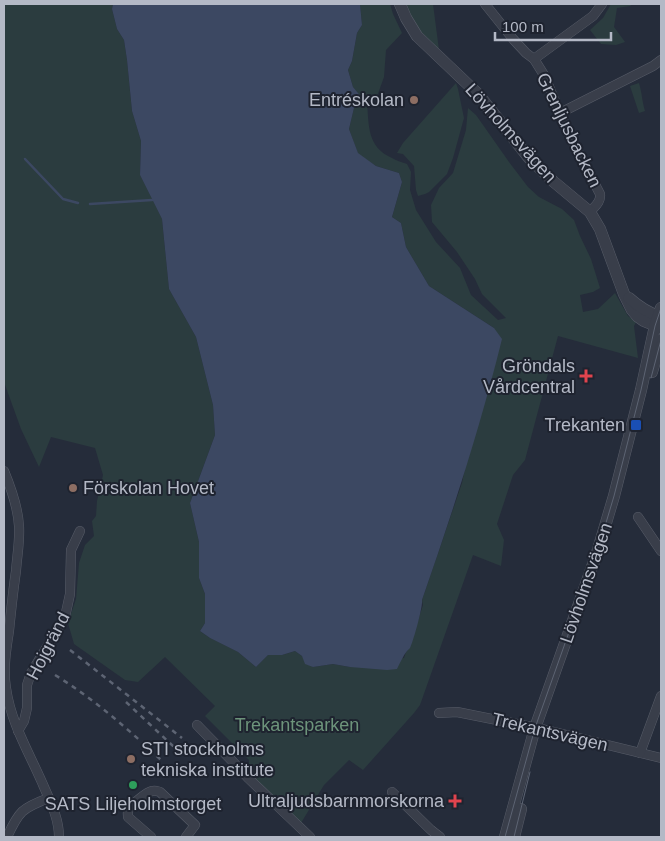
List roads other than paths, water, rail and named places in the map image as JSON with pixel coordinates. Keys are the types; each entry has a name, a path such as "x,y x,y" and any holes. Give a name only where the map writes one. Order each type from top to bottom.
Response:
{"street":[{"name":"Lövholmsvägen","path":"400,4 417,36 478,94 535,164 590,212 600,229 624,294 632,310 644,321 659,319 621,472 603,534 538,728 505,837"},
{"name":"Grenljusbacken","path":"485,4 526,53 534,59 544,75 560,113 600,194 599,202 590,212"},
{"path":"534,59 593,16 602,4"},
{"path":"560,113 653,66 661,60"},
{"name":"Lövholmsvägen","path":"514,837 538,728 603,554 628,473 661,340"},
{"path":"4,471 17,508 19,526 17,561 5,662 6,686 18,731 57,818 59,837"},
{"path":"638,517 661,551"},
{"name":"Hojgränd","path":"18,731 24,720 27,708 28,685 31,673 65,617 70,594 71,550 80,531"},
{"path":"640,753 661,696"},
{"name":"Trekantsvägen","path":"438,713 457,712 538,728 661,758"},
{"path":"197,726 310,837"},
{"path":"151,837 128,817 128,810 132,805 154,790 161,793 195,825 186,837"},
{"path":"392,792 440,837"},
{"path":"7,837 22,810 49,798"}],"water":[{"path":"113,4 360,4 362,25 357,33 352,61 348,70 353,87 363,99 354,108 349,129 358,153 376,166 399,173 402,182 392,217 401,223 406,247 429,286 494,328 502,339 465,471 422,600 413,639 410,648 397,669 387,670 333,664 313,667 305,664 302,656 295,651 282,655 268,655 256,667 238,652 200,631 205,623 205,594 199,578 199,542 190,503 215,435 213,405 196,337 169,289 162,219 140,175 141,141 132,111 124,40 117,29 112,9"}],"waterway":[{"path":"25,159 63,199 78,203"},
{"path":"90,204 152,200"}],"tram line":[{"path":"505,837 535,728 597,553 614,496 661,308"},
{"path":"651,378 661,340"},
{"path":"514,837 530,772"}],"railway":[{"path":"70,650 182,738"},
{"path":"55,675 110,715 161,760"},
{"path":"126,702 174,747"}],"place":[{"name":"Entréskolan","path":"414,100"},
{"name":"Gröndals Vårdcentral","path":"586,376"},
{"name":"Trekanten","path":"636,425"},
{"name":"Förskolan Hovet","path":"73,488"},
{"name":"STI stockholms tekniska institute","path":"131,759"},
{"name":"SATS Liljeholmstorget","path":"133,785"},
{"name":"Ultraljudsbarnmorskorna","path":"455,801"}],"park label":[{"name":"Trekantsparken","path":"297,725"}]}
